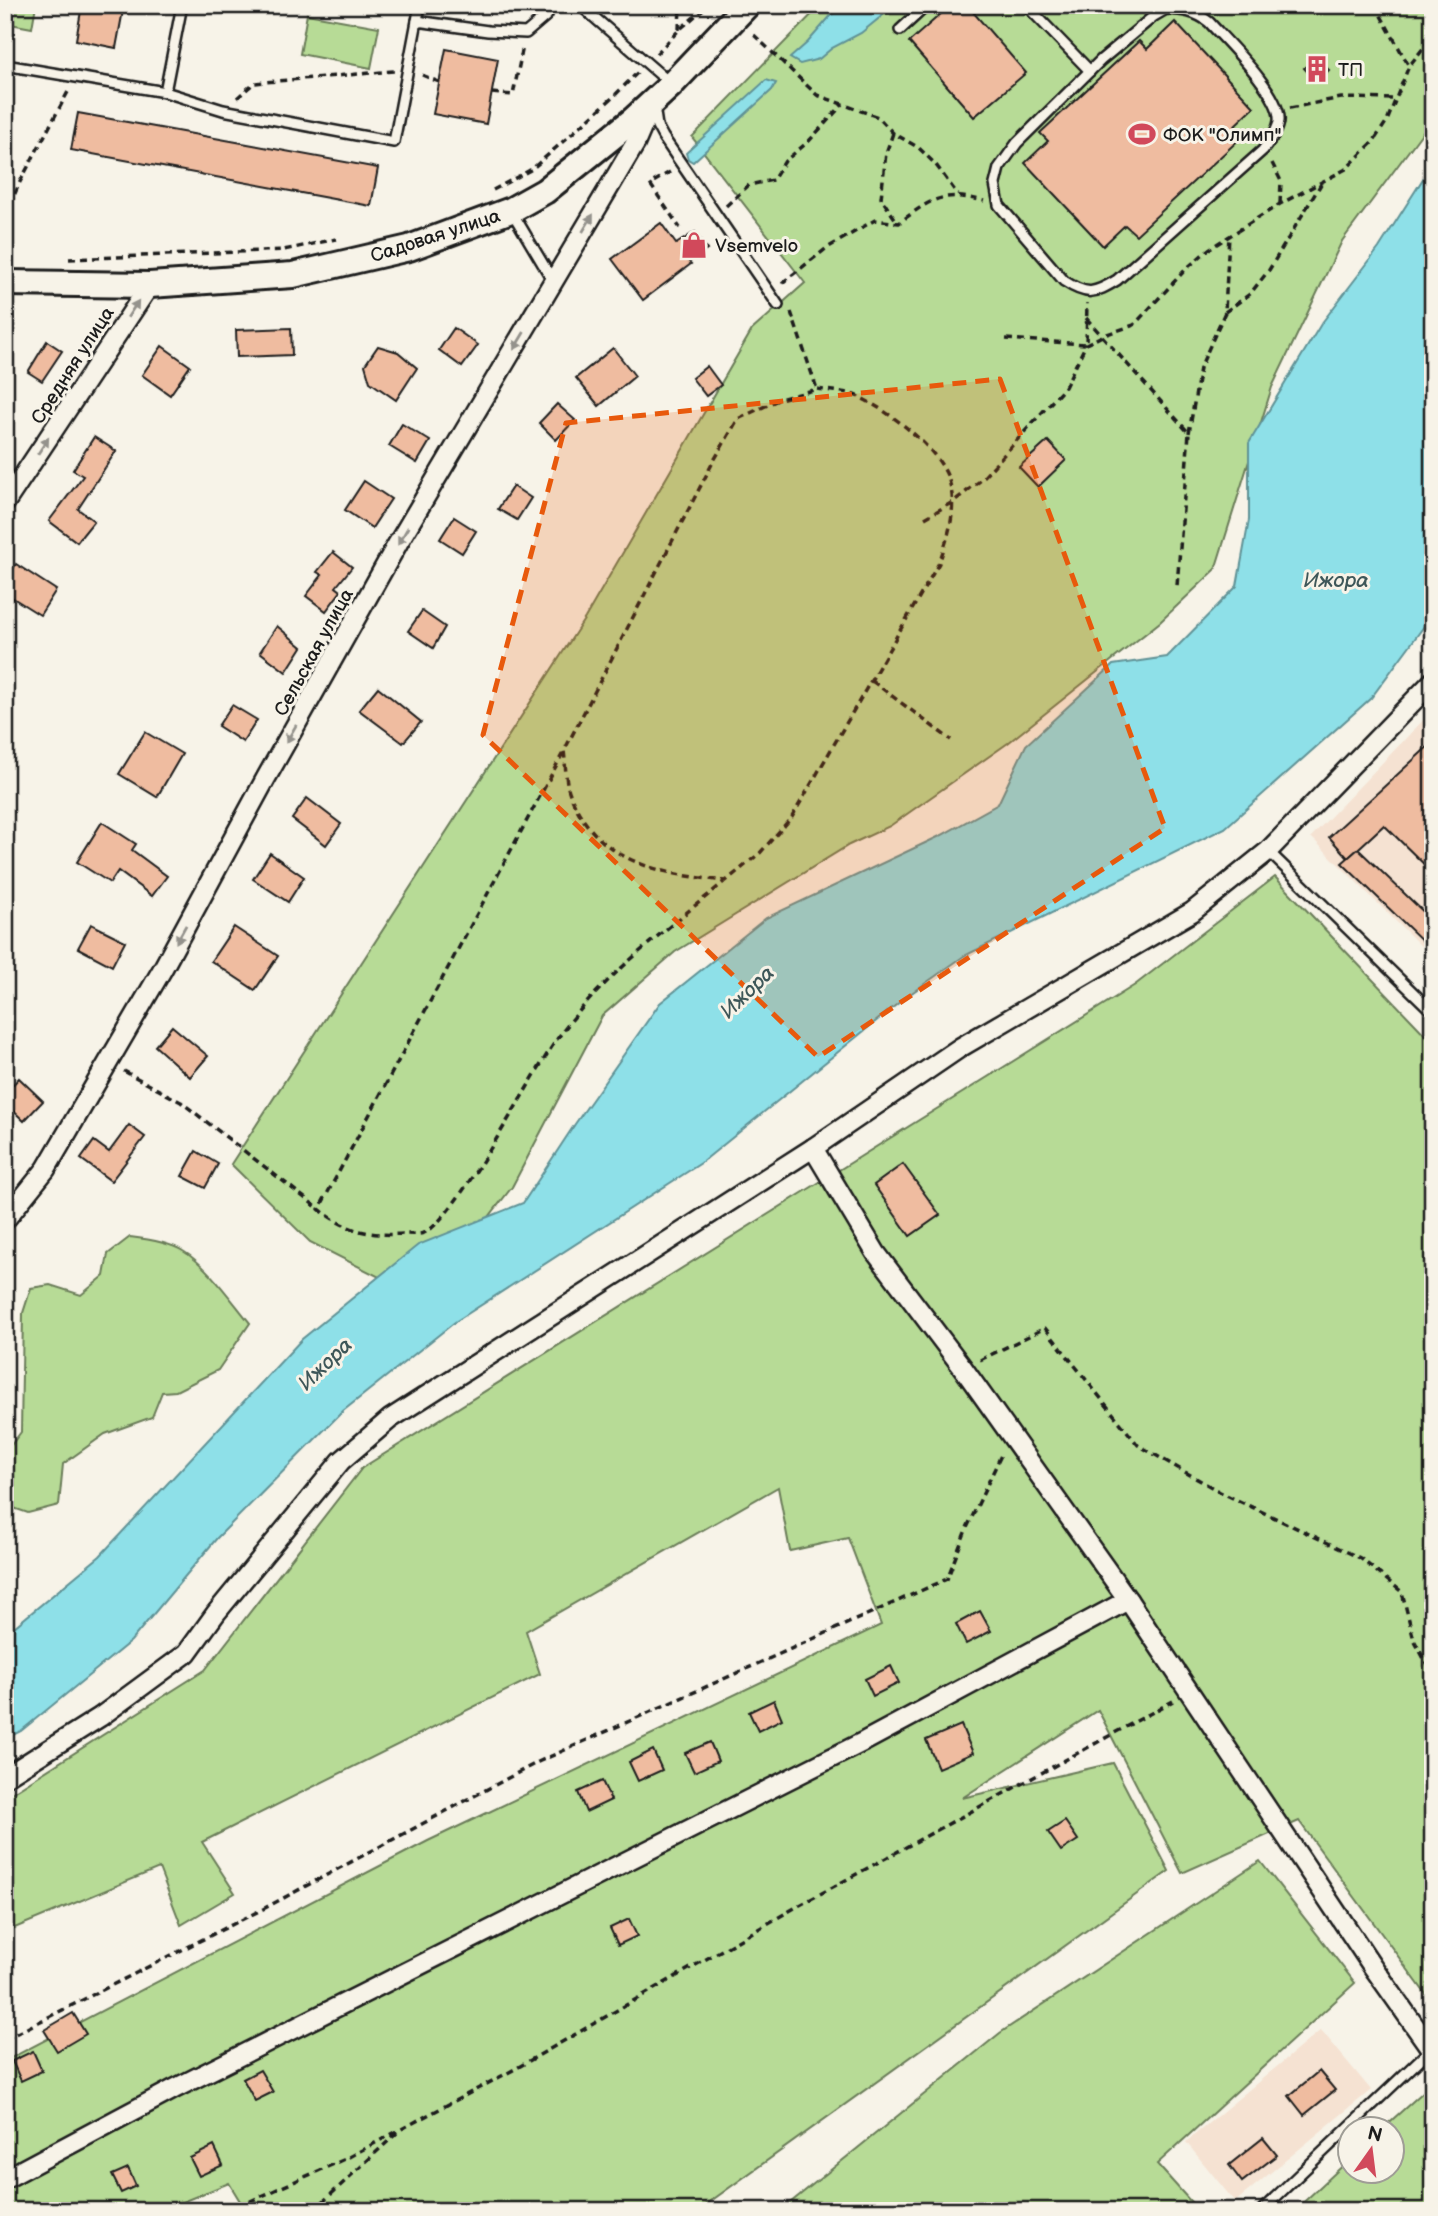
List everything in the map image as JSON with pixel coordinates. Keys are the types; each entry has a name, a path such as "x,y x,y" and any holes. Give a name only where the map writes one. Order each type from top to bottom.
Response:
{"main road":[{"name":"Садовая улица","path":"5,283 150,285 293,275 409,248 511,210 545,191 633,120 663,93 747,5"}],"street":[{"name":"Сельская улица","path":"5,1220 46,1170 162,970 266,778 392,555 663,93"},
{"name":"Средняя улица","path":"5,503 150,285"},
{"path":"5,1777 100,1717 187,1653 216,1613 341,1461 390,1419 813,1148 961,1048 1192,912 1268,851 1433,681"},
{"path":"813,1148 876,1252 1128,1600 1373,1967 1431,2049"},
{"path":"5,2179 187,2082 864,1741 1128,1600"}],"lane":[{"path":"165,92 181,5"},
{"path":"5,65 165,92 223,110 394,142 420,5"},
{"path":"417,21 488,31 526,33 547,15 548,5"},
{"path":"580,5 646,63 663,93 657,126 778,305"},
{"path":"901,30 927,5"},
{"path":"1026,5 1090,71"},
{"path":"1166,9 1186,10 1199,14 1209,22 1275,98 1278,110 1280,120 1276,133 1263,150 1117,280 1099,291 1078,290 1064,281 999,205 995,184 999,168 1017,143 1090,71 1154,16 1166,9"},
{"path":"511,210 553,282"},
{"path":"1268,851 1433,1012"},
{"path":"1261,2211 1431,2049"}],"path":[{"path":"679,30 680,5"},
{"path":"490,192 532,169 611,99 679,30 708,5"},
{"path":"1375,5 1409,66"},
{"path":"492,93 513,95 526,33"},
{"path":"754,35 817,95 878,117 893,133 919,148 936,165 958,195"},
{"path":"1006,339 1086,344 1134,325 1186,269 1229,235 1346,169 1373,142 1387,121 1409,66 1433,36"},
{"path":"223,110 254,83 409,70"},
{"path":"5,216 76,76"},
{"path":"1278,110 1341,98 1396,99"},
{"path":"722,210 749,185 773,180 785,161 809,142 843,104"},
{"path":"893,133 886,153 881,198 899,223"},
{"path":"1263,150 1281,181 1280,204"},
{"path":"678,167 650,184 680,228"},
{"path":"1225,312 1250,294 1269,270 1322,181"},
{"path":"777,286 827,248 874,220 899,223 940,197 958,195 999,205"},
{"path":"1177,586 1189,433 1200,368 1225,312 1229,235"},
{"path":"57,259 284,250 336,239"},
{"path":"925,518 953,502 981,480 1065,387 1086,344 1088,292"},
{"path":"1086,318 1189,433"},
{"path":"108,1062 181,1102 319,1209 336,1222 359,1233 423,1233 440,1220 573,1019 614,975 760,853 792,817 939,563 951,527 953,502 950,481 929,446 891,416 857,396 817,388 780,398 738,419 319,1209"},
{"path":"872,681 951,740"},
{"path":"564,751 569,792 589,830 625,858 678,876 726,881"},
{"path":"962,1368 1045,1328 1138,1445 1220,1492 1360,1558 1402,1592 1414,1640 1433,1675"},
{"path":"5,2039 263,1909 538,1762 947,1579 966,1530 1010,1436"},
{"path":"228,2211 343,2160 514,2069 800,1905 1190,1692"},
{"path":"313,2211 401,2129"}],"highlighted area":[{"path":"1000,379 1165,828 818,1057 483,735 566,423"}],"shaded area":[{"path":"1433,710 1433,958 1311,837"},
{"path":"1321,2030 1371,2090 1342,2114 1336,2114 1336,2119 1235,2202 1186,2142"}],"green space":[{"path":"5,5 36,5 32,28 5,23"},
{"path":"821,5 1433,5 1433,118 1342,241 1272,387 1215,570 1160,622 1008,743 890,826 849,845 675,952 602,1016 512,1187 425,1300 310,1242 231,1164 585,618 752,330 805,283 692,137"},
{"path":"307,14 379,27 371,68 300,54"},
{"path":"1275,877 1433,1043 1433,2004 1299,1821 1182,1873 1098,1710 962,1798 1113,1763 1169,1871 697,2211 246,2211 229,2183 160,2211 5,2211 5,2061 428,1841 881,1625 848,1538 790,1551 778,1487 526,1631 540,1674 202,1842 235,1893 181,1925 159,1868 5,1932 5,1797 205,1670 362,1468 1135,985"},
{"path":"130,1237 171,1245 192,1257 219,1284 250,1323 218,1370 176,1391 162,1392 152,1417 105,1434 63,1464 59,1505 28,1513 5,1505 5,1453 21,1432 23,1313 31,1288 50,1285 81,1295 104,1276 108,1254"},
{"path":"1260,1861 1355,1983 1157,2164 1199,2211 780,2211 1000,2033"},
{"path":"1433,2083 1433,2211 1294,2211 1336,2172 1336,2184 1406,2184 1406,2114 1399,2114"}],"water":[{"path":"840,5 889,5 883,15 861,33 832,48 819,59 800,64 790,58 808,42"},
{"path":"766,80 776,83 772,90 693,162 688,159 686,153"},
{"name":"Ижора","path":"1433,163 1433,614 1371,698 1225,828 964,956 906,997 701,1163 455,1322 343,1411 217,1538 131,1641 21,1731 5,1739 5,1630 14,1627 100,1556 302,1339 418,1245 523,1203 660,1003 766,918 942,835 998,804 1026,745 1113,665 1167,657 1237,586 1249,520 1249,443 1321,324 1379,248"}],"building":[{"path":"82,5 124,5 116,48 76,40"},
{"path":"951,5 967,5 1026,73 974,117 909,42"},
{"name":"ФОК \"Олимп\"","path":"1175,22 1254,107 1235,125 1244,135 1136,235 1125,225 1103,246 1025,163 1048,141 1040,133 1139,41 1147,49"},
{"path":"446,49 498,59 486,124 433,114"},
{"name":"ТП","path":"1316,57 1329,70 1317,82 1304,68"},
{"path":"78,113 378,168 371,206 71,150"},
{"path":"661,223 676,244 695,232 707,250 643,300 612,259"},
{"path":"291,328 292,355 237,357 236,330"},
{"path":"454,328 478,345 462,367 439,350"},
{"path":"47,341 62,351 42,381 28,372"},
{"path":"162,346 190,366 170,395 142,375"},
{"path":"378,346 398,352 417,368 396,400 370,382 365,365"},
{"path":"613,348 635,376 599,406 576,378"},
{"path":"707,366 721,385 706,396 692,378"},
{"path":"557,404 575,420 556,440 539,423"},
{"path":"402,424 430,441 417,463 389,446"},
{"path":"94,437 116,451 78,509 94,521 77,542 49,521 83,476 73,470"},
{"path":"1048,441 1066,460 1038,487 1019,467"},
{"path":"364,481 391,499 372,528 345,510"},
{"path":"513,486 531,498 517,520 498,509"},
{"path":"454,517 476,531 462,553 440,539"},
{"path":"333,552 352,567 336,587 341,591 326,611 306,596 322,575 317,572"},
{"path":"16,564 56,590 40,615 5,593 5,581"},
{"path":"422,611 445,627 433,648 408,631"},
{"path":"277,626 302,647 286,672 260,652"},
{"path":"378,687 421,722 403,743 359,710"},
{"path":"232,705 257,720 243,742 218,726"},
{"path":"145,732 182,754 157,797 119,774"},
{"path":"1433,742 1433,873 1384,825 1348,858 1329,837"},
{"path":"307,798 341,824 326,845 292,819"},
{"path":"102,822 136,844 132,850 167,876 152,896 118,871 110,883 77,862"},
{"path":"1358,849 1433,921 1433,951 1342,863"},
{"path":"270,853 304,877 288,902 253,879"},
{"path":"91,924 125,941 112,966 78,948"},
{"path":"234,927 278,956 255,990 211,961"},
{"path":"172,1026 208,1056 190,1077 155,1046"},
{"path":"19,1078 43,1101 24,1121 5,1103 5,1093"},
{"path":"129,1125 145,1137 111,1181 81,1159 94,1141 109,1152"},
{"path":"196,1151 218,1164 205,1188 182,1176"},
{"path":"903,1164 940,1215 910,1236 874,1185"},
{"path":"980,1611 991,1631 966,1644 956,1624"},
{"path":"891,1666 899,1683 873,1696 865,1679"},
{"path":"774,1700 782,1719 758,1731 749,1712"},
{"path":"961,1725 973,1753 938,1768 926,1740"},
{"path":"710,1742 718,1761 694,1772 685,1753"},
{"path":"653,1750 662,1770 638,1781 629,1762"},
{"path":"602,1781 611,1800 586,1812 578,1792"},
{"path":"1065,1821 1078,1840 1061,1851 1048,1832"},
{"path":"629,1919 637,1936 618,1945 610,1928"},
{"path":"73,2013 86,2034 57,2051 44,2030"},
{"path":"33,2051 42,2071 21,2081 12,2061"},
{"path":"260,2070 273,2092 255,2101 243,2079"},
{"path":"1319,2071 1335,2090 1304,2115 1289,2096"},
{"path":"1263,2138 1277,2155 1242,2182 1229,2165"},
{"path":"214,2146 223,2165 199,2176 190,2158"},
{"path":"128,2168 136,2186 121,2193 112,2175"}],"place":[{"name":"ТП","path":"1317,69"},
{"name":"ФОК \"Олимп\"","path":"1142,134"},
{"name":"Vsemvelo","path":"694,245"}]}
